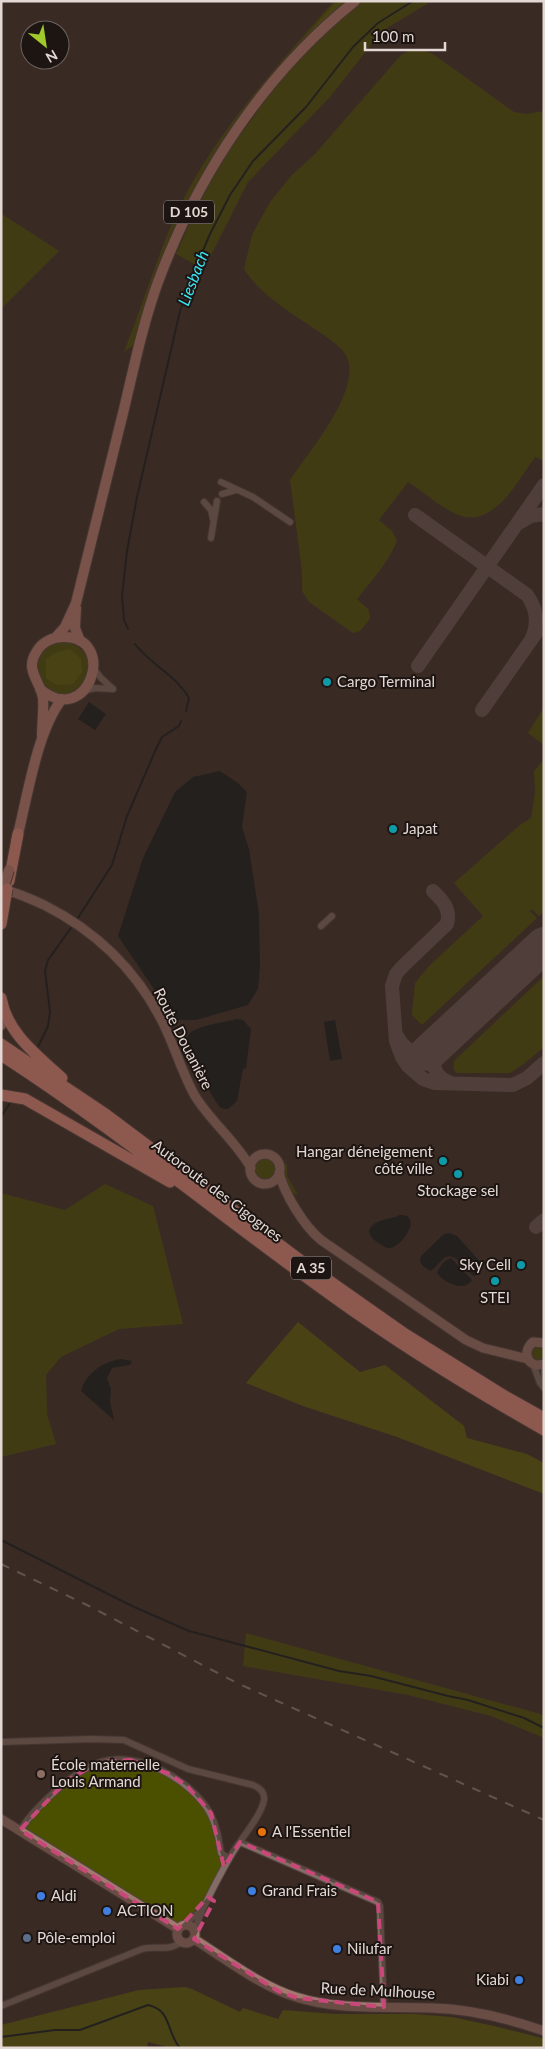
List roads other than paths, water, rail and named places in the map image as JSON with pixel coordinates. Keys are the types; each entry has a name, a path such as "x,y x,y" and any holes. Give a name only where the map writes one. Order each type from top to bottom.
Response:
{"highway":[{"path":"1,924 4,891 18,834"},
{"path":"1,998 11,1026 29,1048 89,1102"},
{"path":"1,1036 89,1102"},
{"name":"Autoroute des Cigognes","path":"1,1044 89,1102 304,1263 405,1334 502,1395 544,1418"},
{"name":"Autoroute des Cigognes","path":"1,1055 99,1121 336,1298 399,1342 498,1404 544,1430"},
{"path":"1,1095 25,1099 203,1200"}],"main road":[{"name":"D 105","path":"56,637 65,627 76,603 140,344 158,283 177,236 202,184 244,119 268,87 330,22 355,1"},
{"name":"D 105","path":"76,603 75,628 80,641"},
{"path":"40,689 46,694 62,699 78,695 84,690 89,684 94,669 91,653 80,641 64,636 56,637 42,645 33,658 32,668 43,698 42,736"},
{"path":"4,891 42,736 62,699"},
{"name":"Route Douanière","path":"4,891 32,899 75,922 98,940 122,963 154,1007 198,1100 215,1124 235,1145 251,1168"},
{"path":"1,1011 1,1025"},
{"name":"Route Douanière","path":"235,1145 258,1157"},
{"path":"287,1193 270,1184 257,1182 252,1176 252,1163 258,1157 267,1155 275,1158 287,1193 310,1229 327,1244 466,1340 483,1348 504,1353 537,1366 544,1366"},
{"path":"270,1184 279,1174"},
{"path":"504,1353 528,1347 536,1341 544,1342"},
{"path":"528,1347 526,1354 530,1362"},
{"path":"1,1819 180,1927 191,1926 194,1935 188,1943 180,1942 176,1935 180,1927"},
{"name":"Rue de Mulhouse","path":"194,1935 278,1991 291,1996 322,2003 434,2008 485,2013 544,2031"}],"street":[{"path":"221,482 253,497 290,522"},
{"path":"222,494 236,490"},
{"path":"211,538 217,501"},
{"path":"204,502 214,519"},
{"path":"84,690 95,688 113,689 94,669"},
{"path":"321,926 332,916"},
{"path":"530,1362 544,1388"},
{"path":"544,1366 544,1382"},
{"path":"1,1742 84,1739 124,1740 193,1771 254,1785 262,1793 263,1803 229,1859 194,1935"},
{"path":"20,1830 66,1781 77,1773 106,1760 130,1760 162,1770 188,1786 203,1801 216,1825 221,1853 229,1859"},
{"path":"240,1842 378,1902 380,1906 384,2007"},
{"path":"180,1927 206,1906"},
{"path":"1,2006 142,1949 155,1946 174,1947 180,1942"}],"waterway":[{"name":"Liesbach","path":"128,629 124,620 122,596 127,551 137,497 180,311 210,234 230,195 253,161 306,107 353,47 378,23 413,1"},
{"path":"135,644 184,690 189,698 186,711"},
{"path":"76,921 112,865 127,816 162,737 179,726 181,721"},
{"path":"38,1047 48,1026 50,1012 45,971 48,960 73,925"},
{"path":"1,1117 10,1103"},
{"path":"1,1540 132,1606 189,1631 339,1671 371,1676 468,1700 524,1718 544,1728"},
{"path":"1,2037 55,2030 80,2030 148,2005 156,2008 165,2017 180,2048"}],"railway":[{"path":"1,1564 89,1606 237,1683 544,1820"}],"place":[{"name":"Cargo Terminal","path":"327,682"},
{"name":"Japat","path":"393,829"},
{"name":"Hangar déneigement côté ville","path":"443,1161"},
{"name":"Stockage sel","path":"458,1174"},
{"name":"Sky Cell","path":"521,1265"},
{"name":"STEI","path":"495,1281"},
{"name":"École maternelle Louis Armand","path":"41,1774"},
{"name":"A l'Essentiel","path":"262,1832"},
{"name":"Grand Frais","path":"252,1891"},
{"name":"Aldi","path":"41,1896"},
{"name":"ACTION","path":"107,1911"},
{"name":"Pôle-emploi","path":"27,1938"},
{"name":"Nilufar","path":"337,1949"},
{"name":"Kiabi","path":"519,1980"}]}
